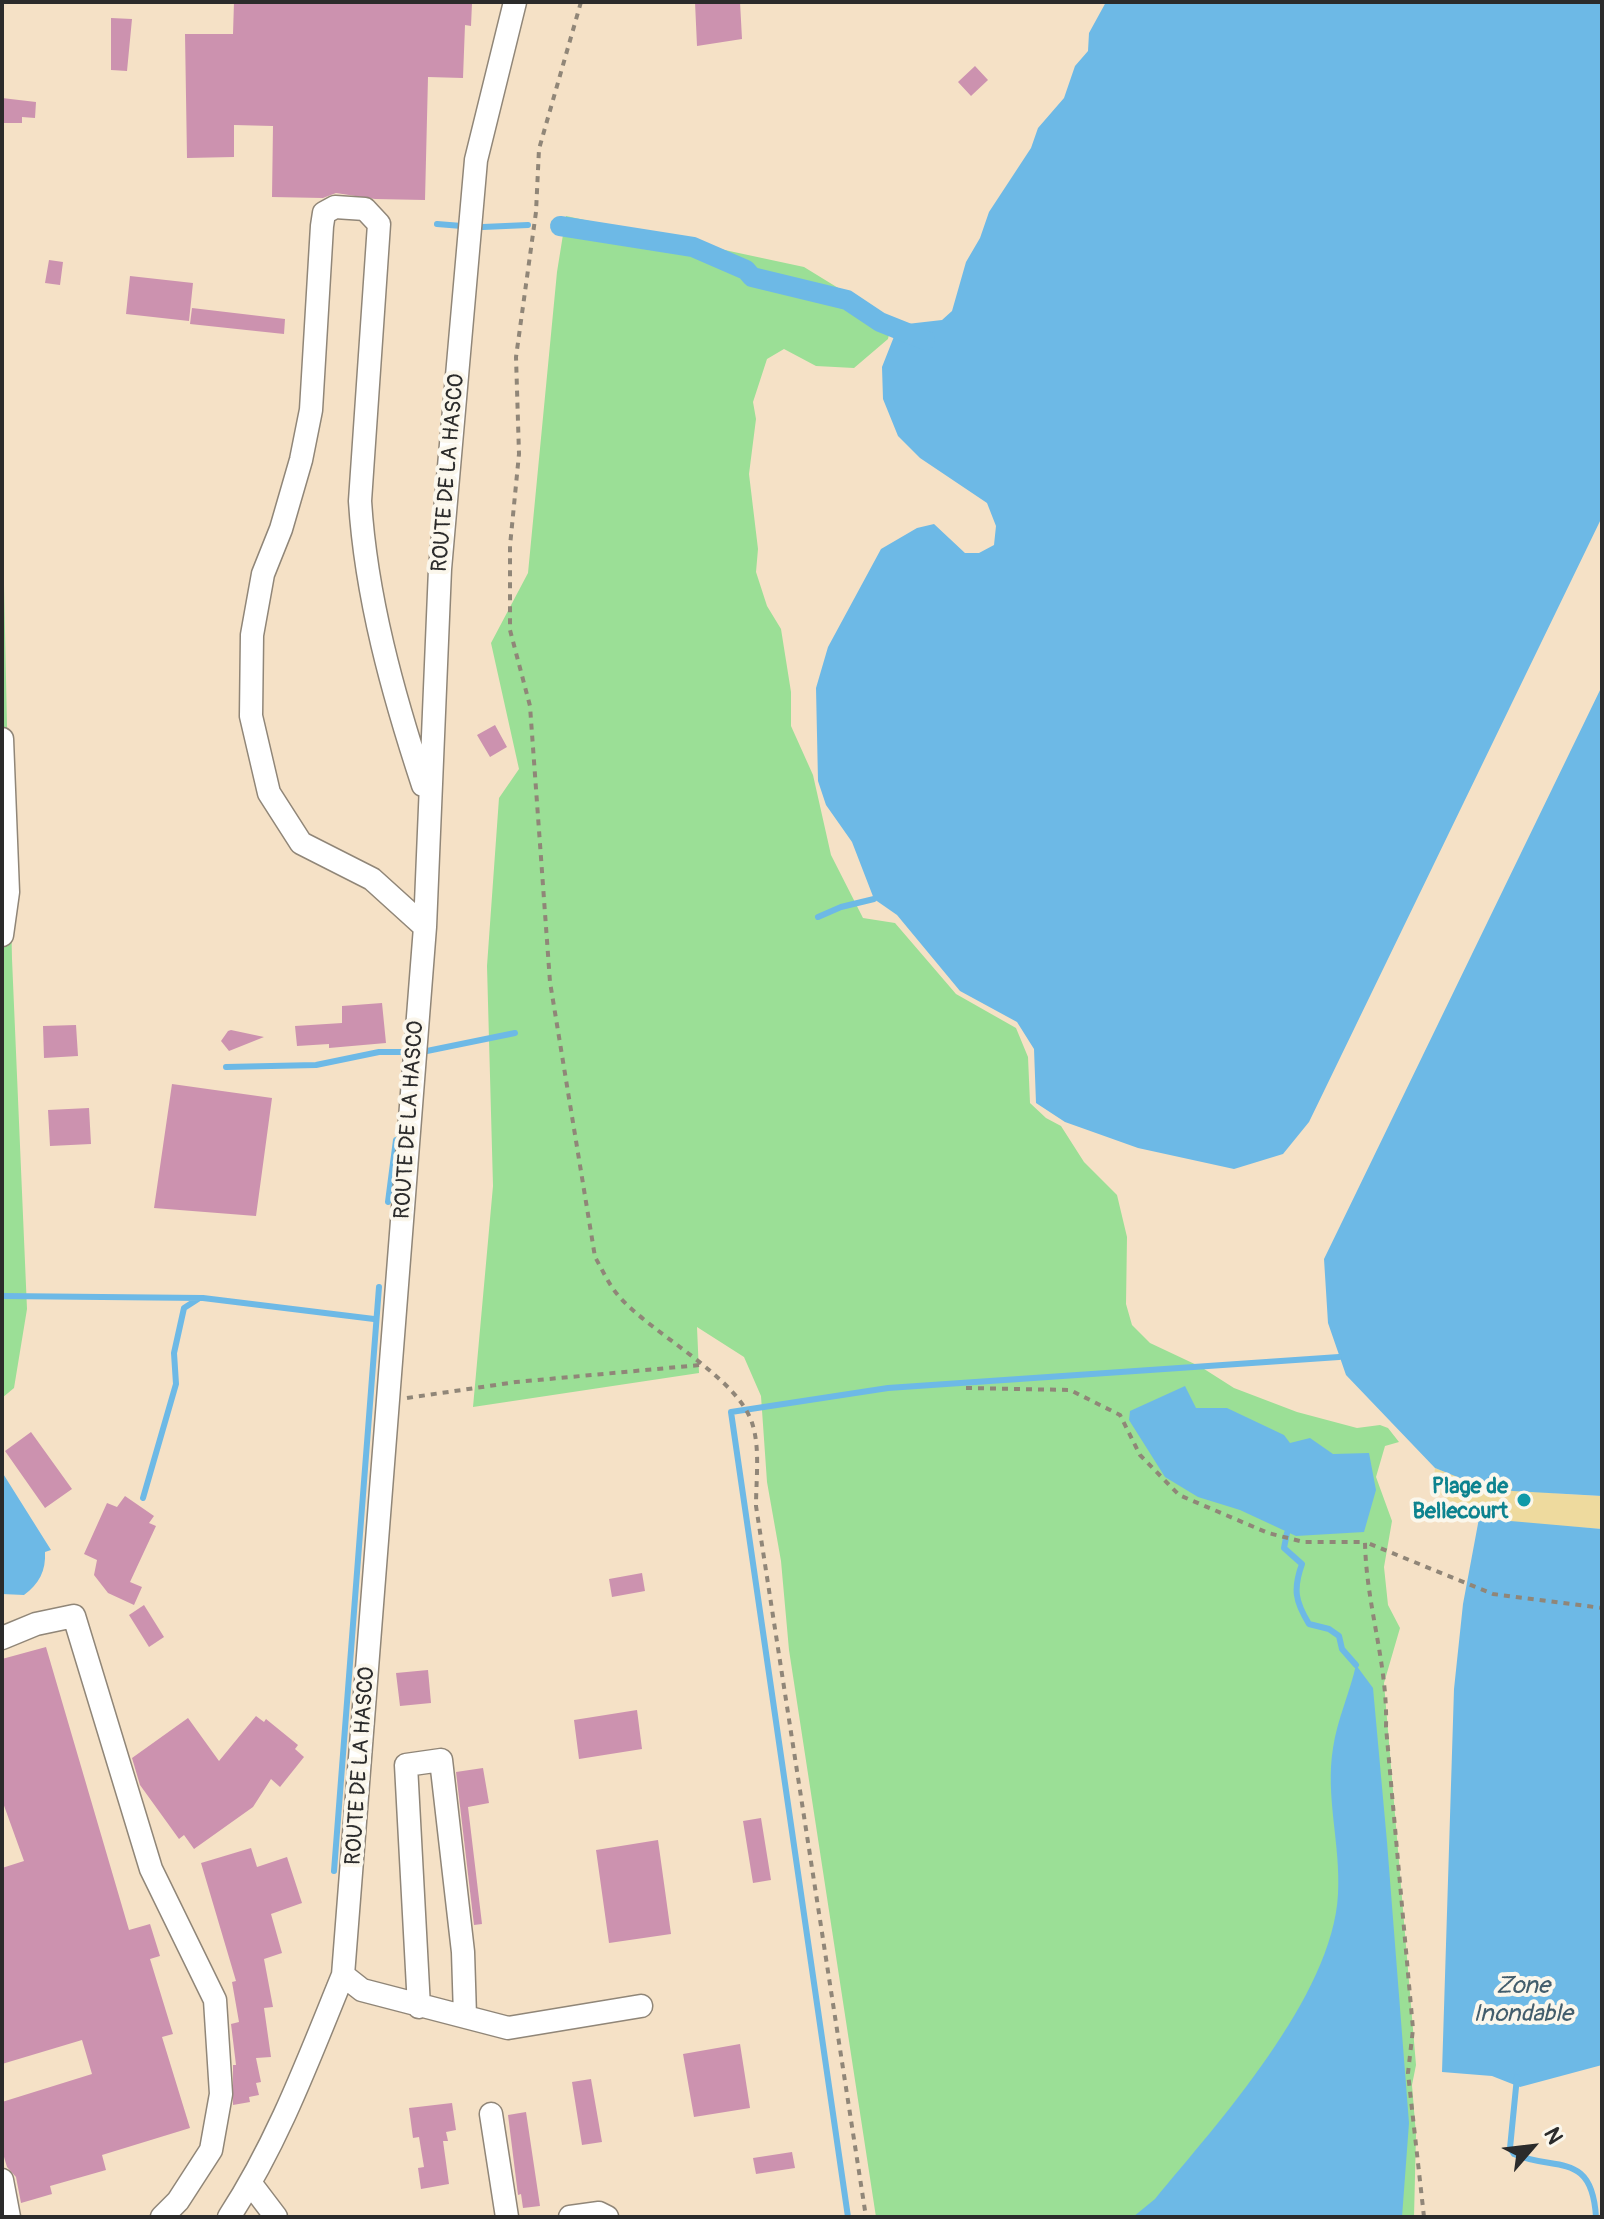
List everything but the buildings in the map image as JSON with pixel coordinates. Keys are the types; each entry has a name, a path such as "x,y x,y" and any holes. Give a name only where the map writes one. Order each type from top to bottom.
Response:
{"street":[{"name":"ROUTE DE LA HASCO","path":"229,2217 251,2184 285,2114 343,1975 425,927 428,797 440,569 476,160 515,2"},
{"path":"425,927 372,879 301,843 269,793 251,716 252,635 263,574 281,529 301,460 311,410 322,226 324,213 335,207 365,209 379,224 360,501 362,535 402,722 428,797"},
{"path":"2,739 8,892 2,935"},
{"path":"2,1638 36,1624 74,1616 151,1869 215,2000 221,2094 211,2150 178,2201 162,2217"},
{"path":"419,2007 406,1765 441,1760 463,1952 465,2016"},
{"path":"343,1975 362,1990 508,2028 641,2006"},
{"path":"491,2114 507,2217"},
{"path":"2,2180 9,2217"},
{"path":"251,2184 276,2217"},
{"path":"570,2217 599,2213 607,2217"}],"path":[{"path":"581,2 539,149 536,212 516,357 519,454 510,546 510,630 530,706 550,982 595,1257 616,1293 655,1329 702,1365 749,1415 754,1429 756,1506 866,2217"},
{"path":"389,1400 516,1382 702,1365"},
{"path":"966,1388 1070,1390 1120,1415 1140,1455 1179,1495 1241,1523 1304,1542 1365,1542 1493,1594 1602,1608"},
{"path":"1365,1542 1366,1575 1387,1690 1386,1727 1413,2029 1408,2073 1424,2217"}],"green space":[{"path":"566,216 804,267 892,321 888,339 854,368 816,366 784,349 767,359 753,402 756,419 749,474 758,549 756,572 767,606 781,629 791,692 791,726 813,775 831,855 863,918 895,923 956,994 1016,1028 1028,1057 1030,1103 1046,1118 1061,1126 1084,1162 1117,1195 1127,1237 1126,1304 1132,1325 1150,1343 1201,1367 1234,1388 1297,1412 1357,1428 1380,1425 1388,1428 1399,1442 1385,1446 1376,1477 1392,1521 1384,1567 1388,1605 1400,1628 1384,1683 1416,2065 1412,2085 1416,2135 1414,2217 876,2217 789,1650 781,1561 767,1482 761,1396 744,1357 697,1327 699,1373 473,1407 493,1186 487,966 499,798 519,769 491,643 528,573 557,272"},
{"path":"2,491 12,959 27,1309 14,1388 2,1398"}],"sand":[{"name":"Plage de Bellecourt","path":"1435,1468 1496,1486 1602,1496 1602,1529 1512,1521 1466,1510 1448,1500 1433,1486"}],"water":[{"path":"1106,2 1602,2 1602,517 1309,1122 1283,1154 1234,1169 1138,1148 1065,1122 1036,1103 1034,1049 1017,1022 960,991 897,915 874,899 852,842 826,805 818,781 816,688 828,647 881,549 917,528 934,524 965,553 979,553 994,545 996,526 987,503 920,458 898,436 883,399 882,367 895,334 907,324 942,320 952,311 966,262 980,238 989,212 1031,148 1038,128 1064,98 1075,66 1088,51 1089,33"},
{"path":"1602,686 1602,1496 1513,1491 1470,1482 1435,1468 1346,1375 1328,1323 1324,1259"},
{"path":"1185,1386 1196,1408 1227,1408 1284,1435 1290,1443 1310,1438 1333,1454 1369,1453 1376,1490 1364,1532 1296,1536 1240,1510 1198,1497 1165,1477 1129,1420 1130,1411"},
{"path":"2,1472 51,1550 45,1552 38,1582 24,1595 2,1594"},
{"name":"Zone Inondable","path":"1480,1513 1499,1520 1602,1529 1602,2065 1520,2087 1492,2076 1442,2072 1454,1689 1463,1604"},
{"path":"1356,1665 1373,1688 1387,1842 1409,2123 1402,2217 1133,2217 1155,2199 1239,2096 1295,2015 1316,1974 1331,1933 1338,1894 1331,1785 1333,1748"}],"waterway":[{"path":"437,224 462,226"},
{"path":"483,227 528,225"},
{"path":"560,226 693,247 746,270 752,277 847,300 880,322 925,340"},
{"path":"818,917 841,907 874,899"},
{"path":"422,1052 515,1033"},
{"path":"226,1067 316,1065 379,1052 404,1052"},
{"path":"388,1202 396,1140"},
{"path":"334,1871 379,1287"},
{"path":"2,1296 203,1298 374,1319"},
{"path":"143,1498 176,1384 174,1353 184,1308 198,1299"},
{"path":"848,2217 731,1412 888,1388 1339,1357"},
{"path":"1287,1533 1284,1548 1302,1564 1297,1588 1298,1602 1304,1616 1309,1624 1329,1629 1339,1636 1342,1649 1356,1665"},
{"path":"1517,2077 1510,2148 1514,2154 1579,2172 1593,2196 1596,2217"}],"place":[{"name":"Plage de Bellecourt","path":"1524,1500"}]}
